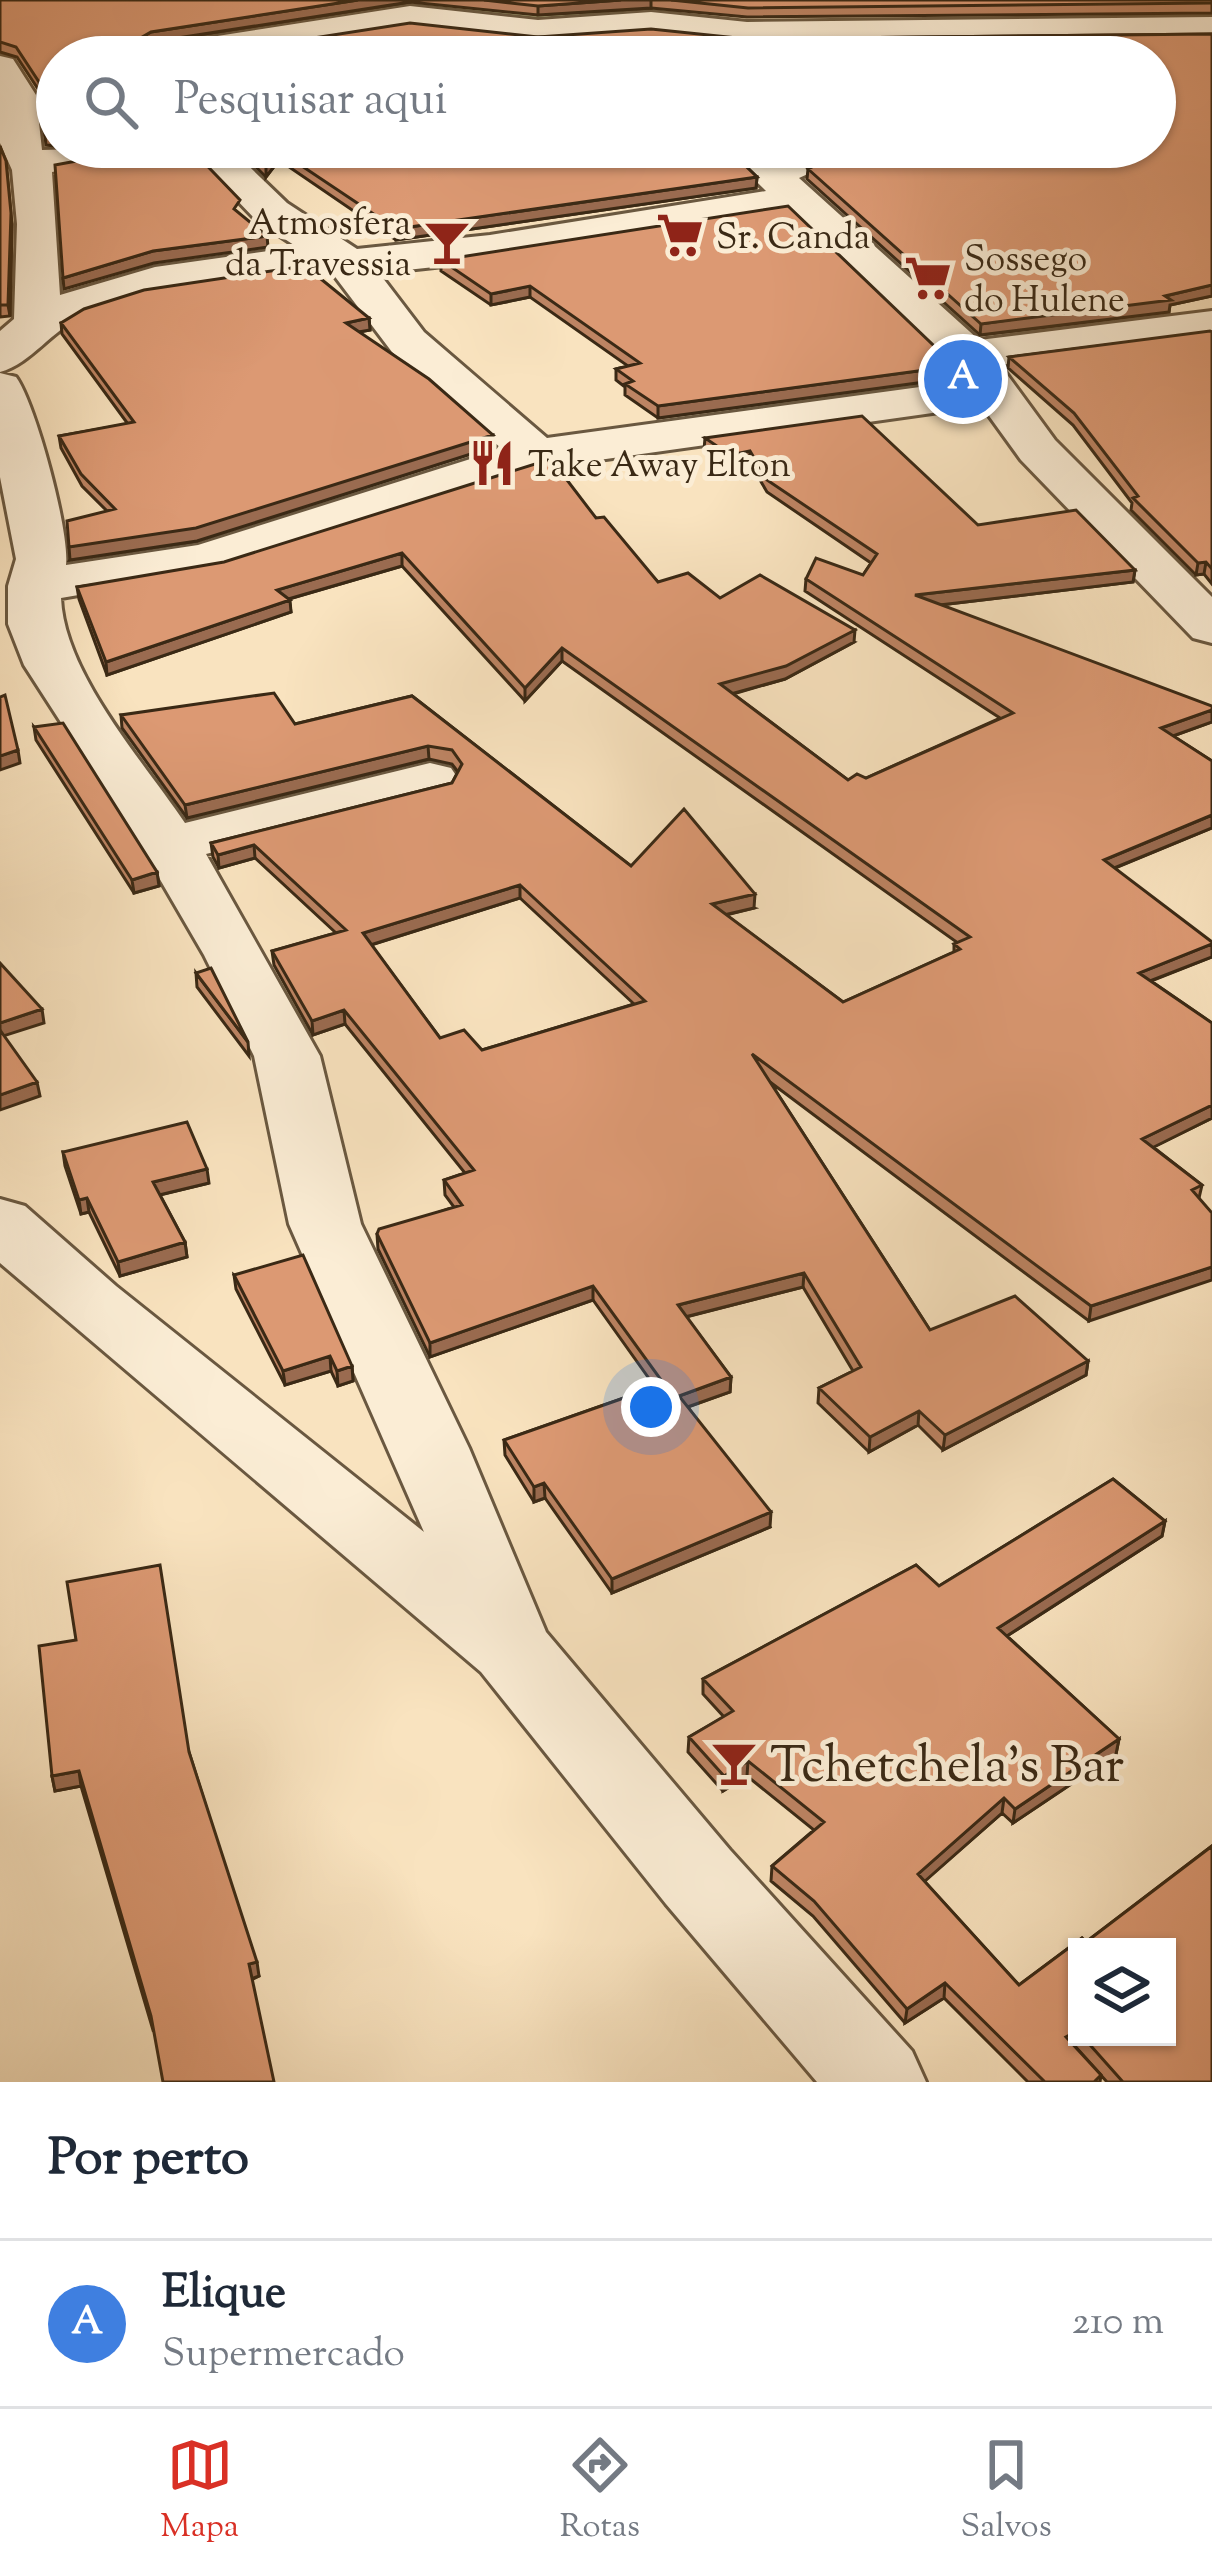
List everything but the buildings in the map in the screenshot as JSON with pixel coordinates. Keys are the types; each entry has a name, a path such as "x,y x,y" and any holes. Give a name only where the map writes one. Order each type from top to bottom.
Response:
{"street":[{"path":"342,36 410,17 538,31 651,23 706,29 1209,34"},
{"path":"202,36 226,26 274,36"},
{"path":"1176,40 1209,34"},
{"path":"31,164 21,151 23,114 7,85 36,77"},
{"path":"31,164 36,163"},
{"path":"12,338 39,270 17,222 31,164"},
{"path":"227,168 272,212 344,259 408,342 536,454"},
{"path":"12,338 124,290 344,259 490,248 769,174 983,373 1048,461 1212,628"},
{"path":"34,586 206,559 536,454 632,445 1212,324"},
{"path":"0,387 28,482 42,559 34,586 35,624 51,665 170,845 236,955 287,1056 325,1224 430,1448 511,1649"},
{"path":"170,845 430,780"},
{"path":"0,1223 90,1304 511,1649 698,1877 878,2082"}],"green space":[{"path":"350,0 711,3 618,25 441,14"}],"place":[{"name":"Sr. Canda","path":"680,235"},
{"name":"Atmosfera da Travessia","path":"447,242"},
{"name":"Sossego do Hulene","path":"928,278"},
{"name":"Elique","path":"963,379"},
{"name":"Take Away Elton","path":"492,463"},
{"name":"Tchetchela's Bar","path":"734,1763"}]}
